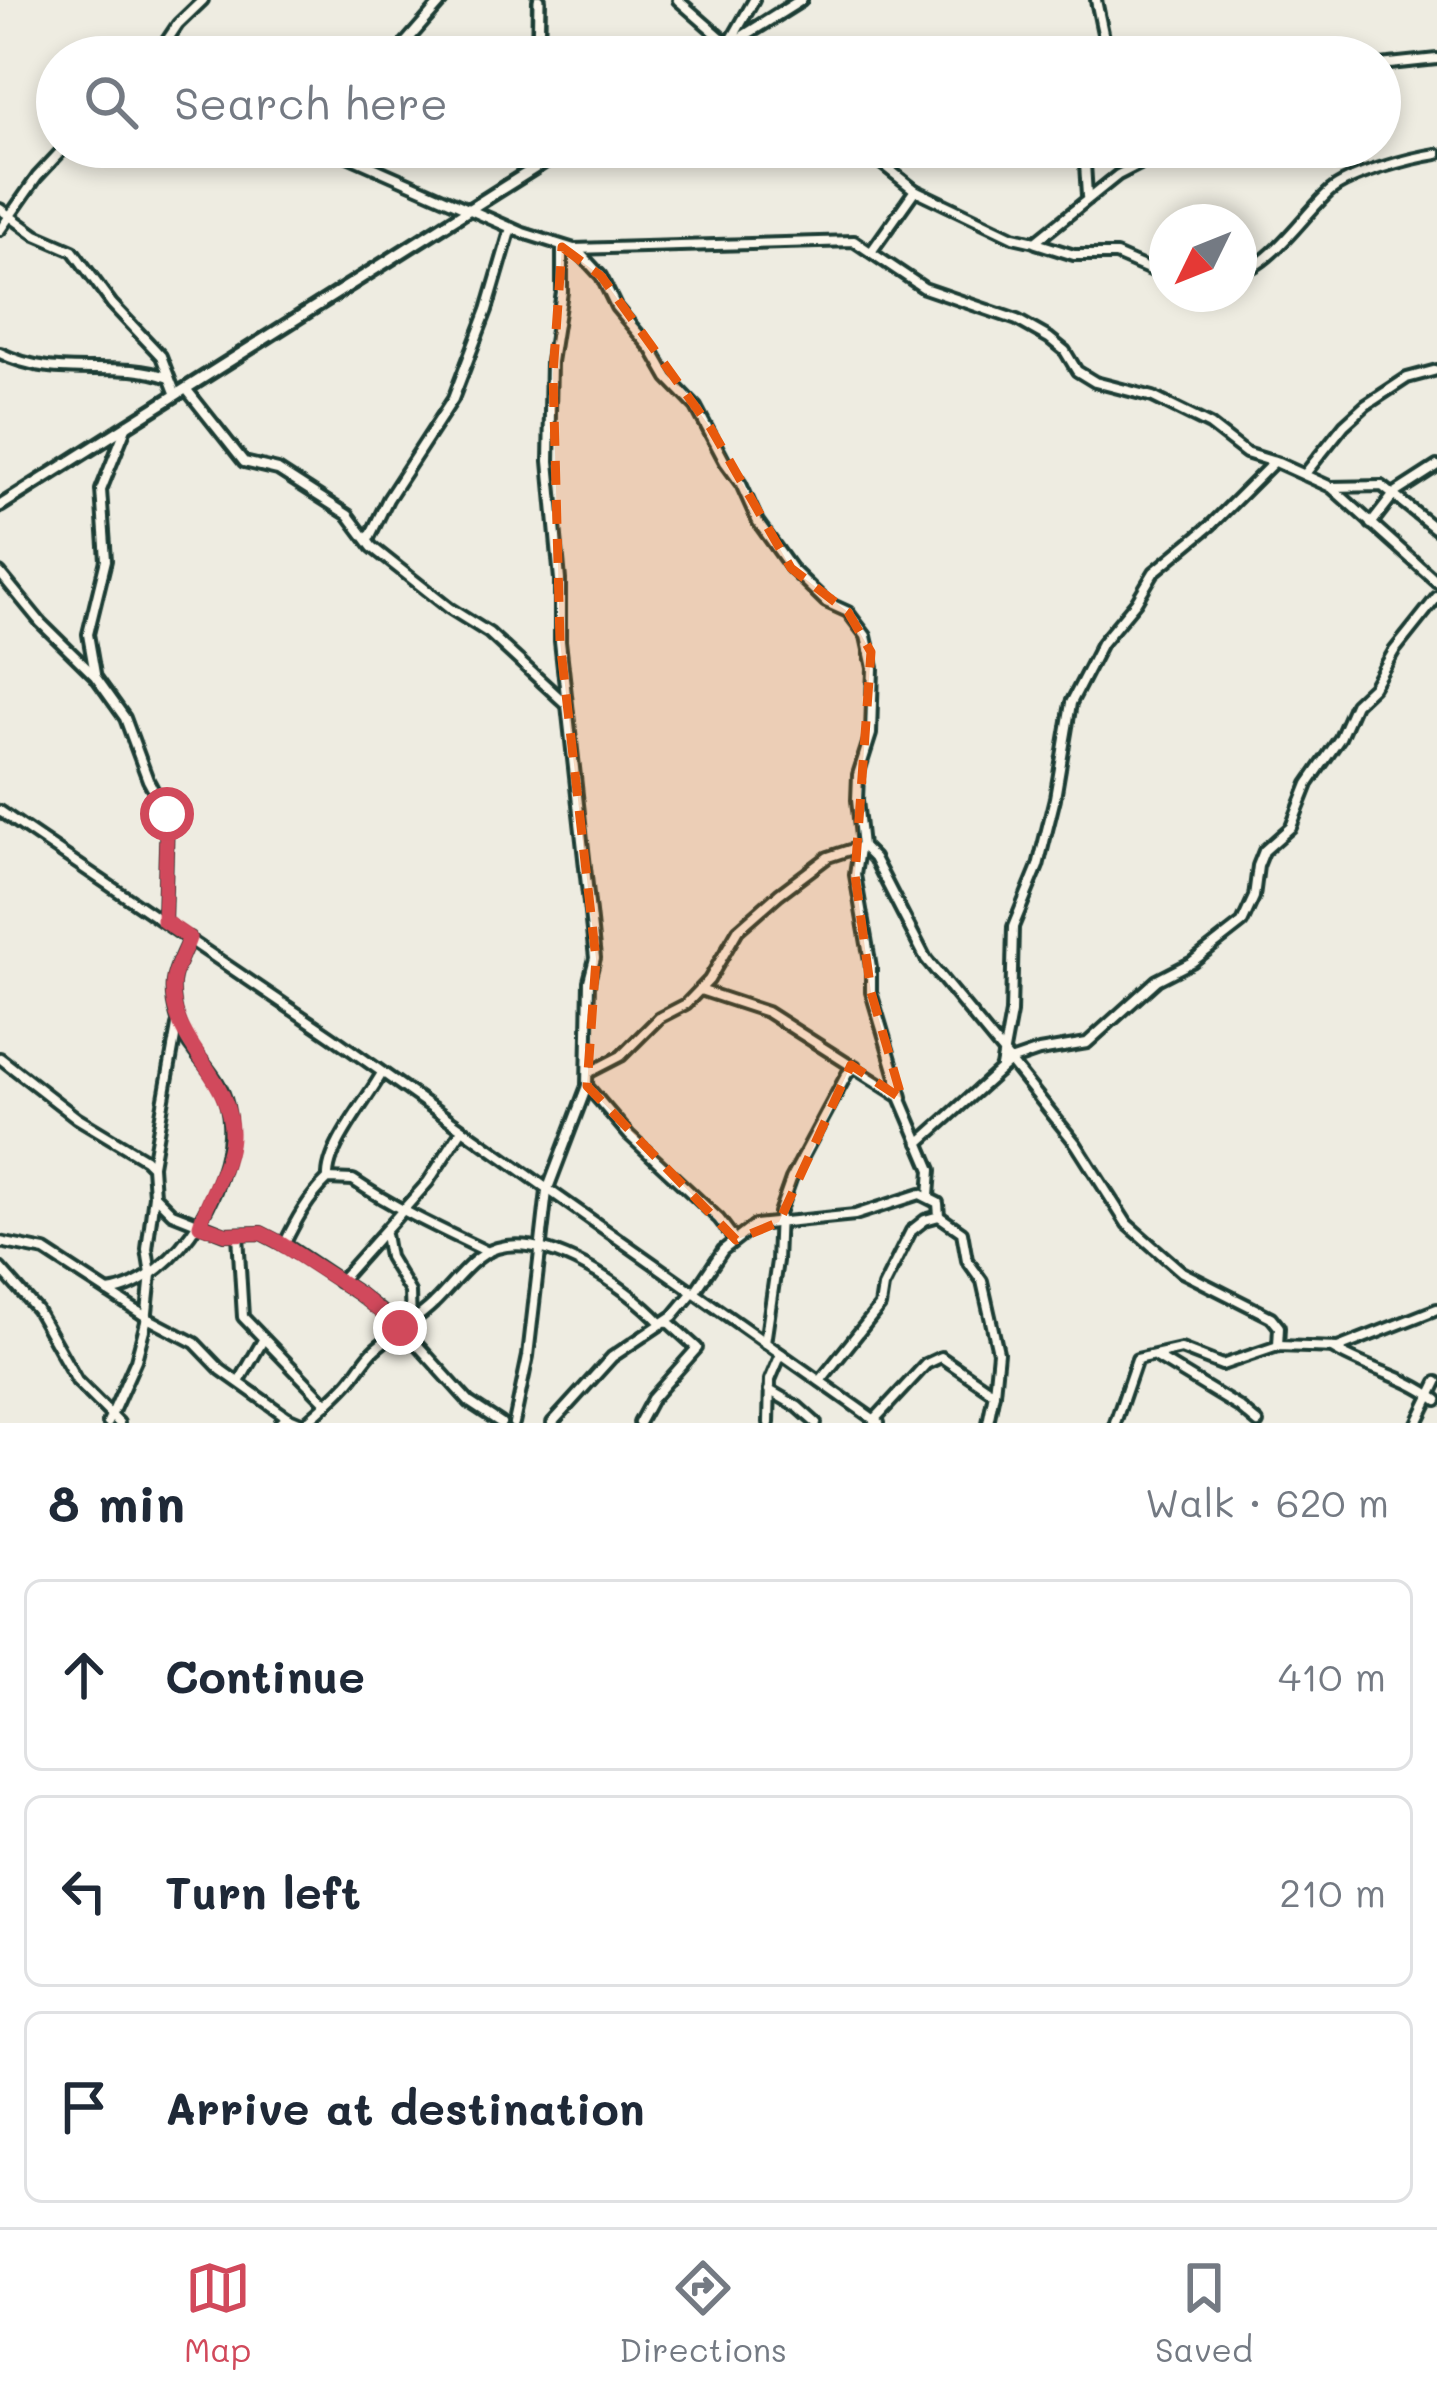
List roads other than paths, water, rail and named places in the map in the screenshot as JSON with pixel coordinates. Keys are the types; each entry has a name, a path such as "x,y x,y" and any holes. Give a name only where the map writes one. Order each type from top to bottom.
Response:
{"street":[{"path":"170,36 203,0"},
{"path":"411,36 442,0"},
{"path":"538,0 538,36"},
{"path":"678,0 717,36"},
{"path":"734,36 754,0"},
{"path":"744,36 801,0"},
{"path":"1096,0 1104,36"},
{"path":"1401,64 1435,64"},
{"path":"1401,160 1437,154"},
{"path":"0,230 45,168"},
{"path":"377,168 511,228 578,250 850,240 924,288 1024,324 1056,343 1077,371 1095,382 1154,397 1210,425 1246,453 1330,487 1437,582"},
{"path":"0,506 536,168"},
{"path":"887,168 915,190 1013,237 1073,255 1116,255 1149,269"},
{"path":"1085,168 1087,197"},
{"path":"1035,242 1087,197 1132,168"},
{"path":"1257,265 1335,188 1382,168"},
{"path":"871,252 915,190"},
{"path":"0,209 36,235 73,251 112,304 160,356 181,392 244,462 278,470 348,515 372,547 489,633 567,706"},
{"path":"368,540 388,499 453,399 487,310 511,228"},
{"path":"514,1423 547,1191 587,1086 589,981 595,958 567,706 549,461 551,362 562,292 562,247"},
{"path":"578,250 602,276 616,307 652,350 668,378 703,417 758,522 791,568 826,602 848,612 866,636 873,695 870,748 858,775 860,848 855,875 871,992 902,1099 931,1169 928,1196"},
{"path":"0,352 69,370 129,370 171,378"},
{"path":"1304,475 1357,412 1407,378 1437,370"},
{"path":"95,676 88,634 106,560 101,490 127,425"},
{"path":"1005,1060 1013,926 1038,866 1074,697 1102,643 1154,572 1211,525 1274,462"},
{"path":"1371,524 1395,493 1437,466"},
{"path":"1330,487 1372,484 1395,493 1437,530"},
{"path":"0,573 41,623 95,676 125,718 148,780 167,814 164,921"},
{"path":"919,1143 1005,1060 1087,1043 1157,980 1192,962 1242,922 1254,897 1264,851 1292,826 1308,784 1340,738 1355,704 1437,597"},
{"path":"0,812 189,938 876,1421 937,1357 994,1393"},
{"path":"589,1072 621,1056 659,1018 686,1004 744,923 818,863 860,848"},
{"path":"860,848 874,858 933,969 1076,1144 1126,1224 1182,1272 1270,1317 1279,1327 1278,1346"},
{"path":"108,1292 133,1287 173,1257 200,1225 229,1151 230,1120 223,1090 189,1045 178,1019 172,984 189,938"},
{"path":"699,990 767,1012 902,1099"},
{"path":"112,1421 140,1347 146,1316 152,1274 147,1249 154,1195 152,1166 178,1019"},
{"path":"0,1058 77,1118 152,1166"},
{"path":"765,1343 779,1222 791,1179 850,1068"},
{"path":"284,1245 304,1206 328,1179 333,1150 382,1073"},
{"path":"587,1086 629,1135 736,1240"},
{"path":"339,1282 428,1182 461,1131"},
{"path":"328,1179 353,1180 427,1225 449,1229 488,1252"},
{"path":"154,1195 172,1214 200,1225 238,1235 261,1233 284,1245 412,1337 469,1402 501,1423"},
{"path":"552,1423 612,1357 663,1322 694,1292 723,1250 755,1226 855,1215 910,1196 928,1196 938,1203 939,1216"},
{"path":"820,1381 880,1306 883,1287 911,1231 939,1216"},
{"path":"939,1216 962,1232 967,1261 982,1281 1000,1360 988,1423"},
{"path":"385,1233 389,1257 410,1292 412,1337"},
{"path":"238,1235 240,1306 252,1330 327,1404"},
{"path":"0,1242 45,1251 195,1343 220,1370 284,1420 303,1423 349,1382 368,1356 488,1252 541,1245 640,1303 697,1348 652,1399 638,1423"},
{"path":"0,1268 37,1310 77,1382 103,1403 112,1421"},
{"path":"1114,1423 1137,1359 1181,1349 1222,1365 1278,1346 1352,1344 1437,1309"},
{"path":"239,1382 263,1340"},
{"path":"1331,1347 1434,1398"},
{"path":"769,1423 769,1390 781,1354"},
{"path":"1153,1356 1258,1423"},
{"path":"1417,1423 1434,1398 1437,1382"},
{"path":"769,1390 816,1423"}]}
